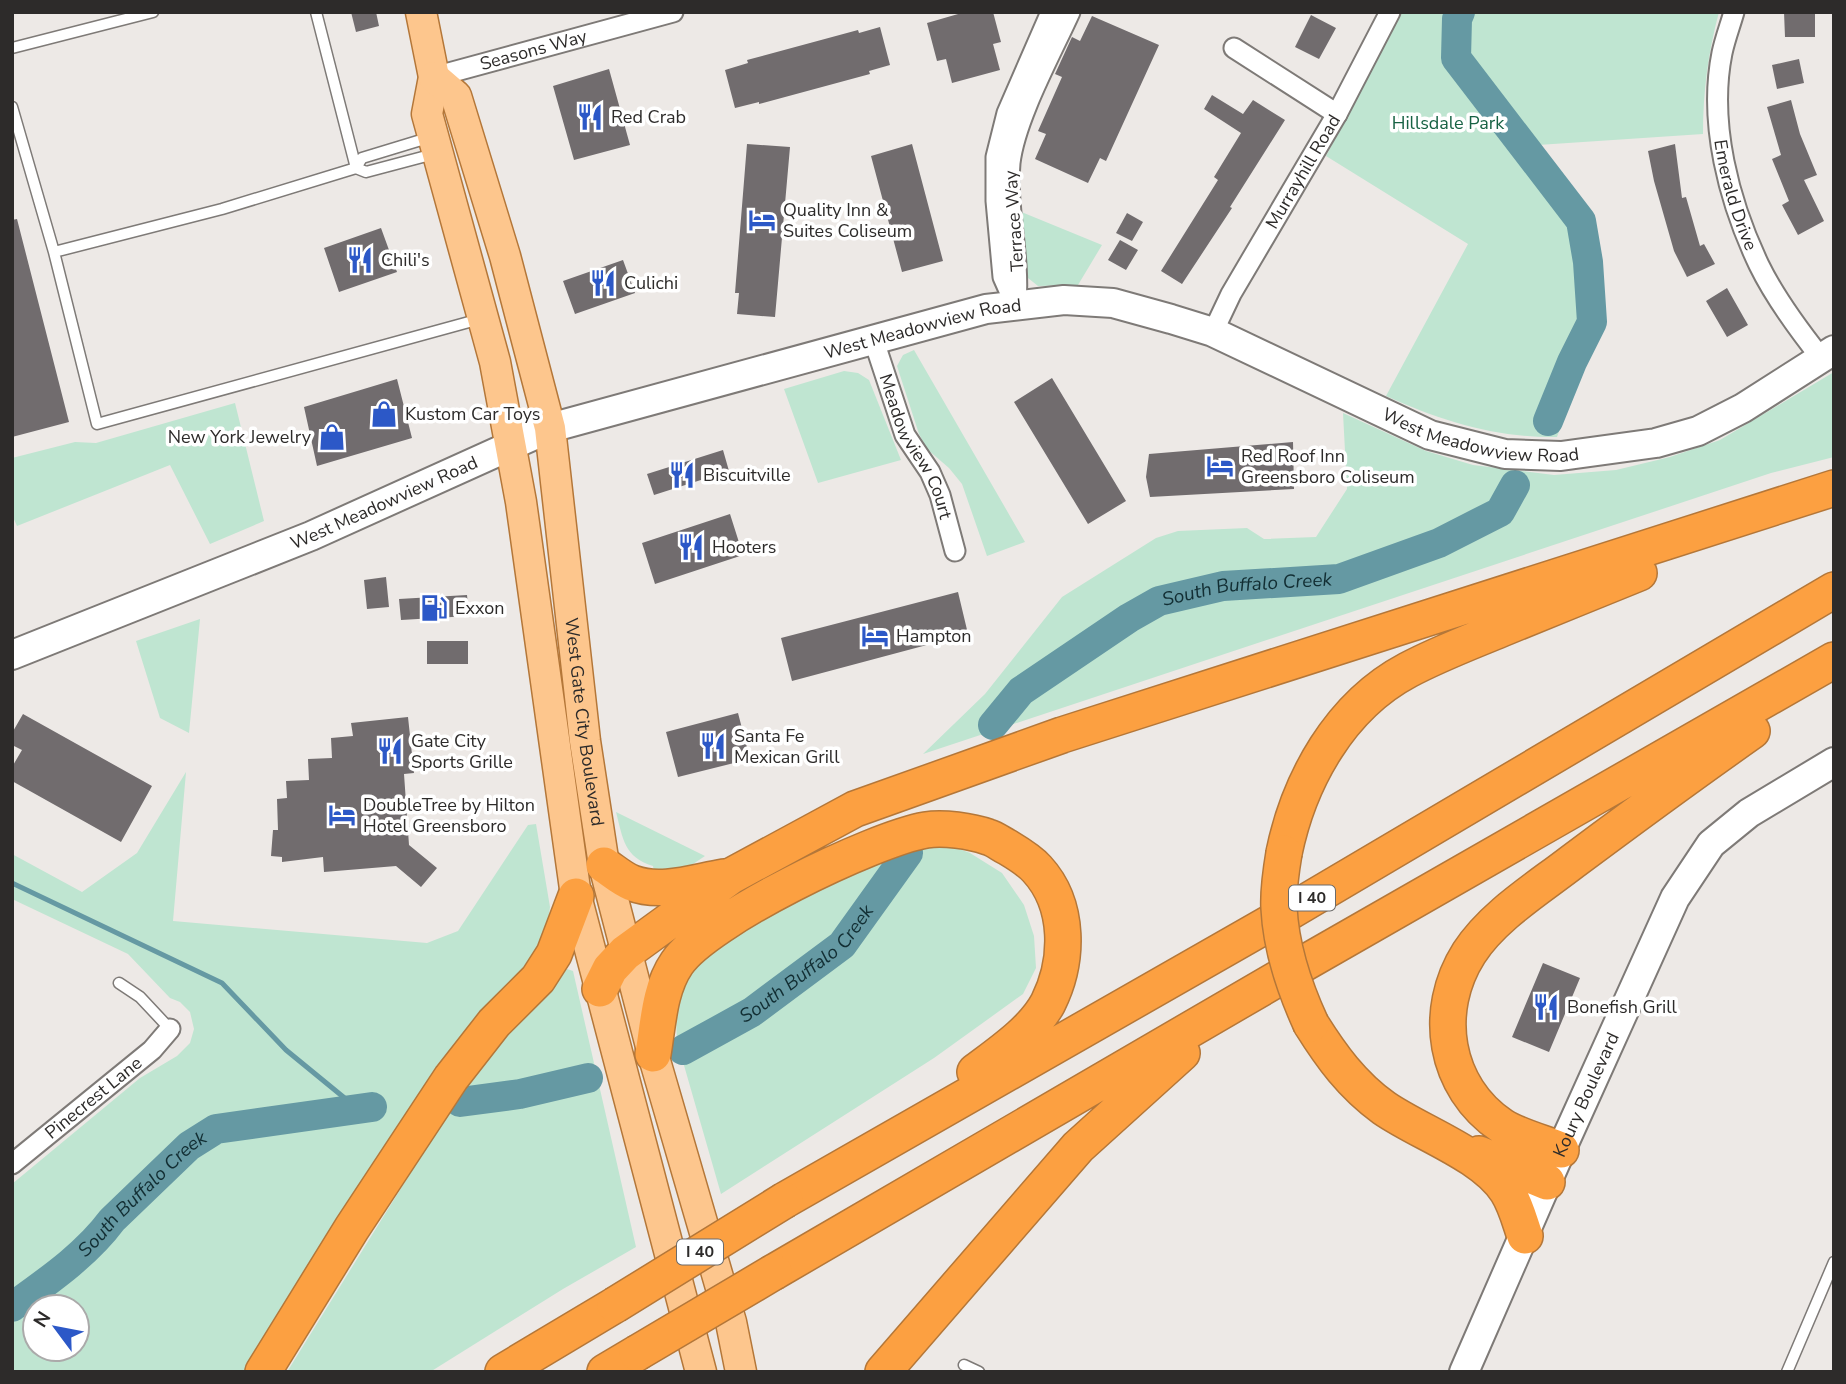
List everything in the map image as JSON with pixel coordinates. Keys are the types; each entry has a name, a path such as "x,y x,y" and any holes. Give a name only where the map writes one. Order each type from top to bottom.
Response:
{"highway":[{"path":"600,989 610,969 625,953 731,876 855,809 1062,735 1834,488"},
{"path":"1525,1236 1513,1204 1498,1180 1442,1141 1385,1108 1355,1084 1335,1062 1311,1024 1295,989 1279,907 1283,853 1291,820 1304,786 1320,756 1339,730 1367,699 1406,671 1440,654 1834,494"},
{"name":"I 40","path":"503,1372 795,1194 1272,921 1834,590"},
{"path":"605,1372 1289,972 1834,660"},
{"path":"1561,1150 1502,1127 1467,1094 1456,1072 1449,1049 1447,1021 1454,988 1469,953 1497,922 1539,887 1676,784 1834,673"},
{"path":"653,1054 664,989 677,963 700,938 790,886 867,850 928,829 989,837 1016,852 1037,869 1052,893 1060,916 1064,946 1060,973 1047,1005 1026,1030 1003,1050 908,1123 795,1194"},
{"path":"604,865 629,882 649,888 666,888 731,876"},
{"path":"264,1372 352,1228 451,1079 494,1023 538,979 554,954 576,896"},
{"path":"883,1372 1078,1147 1166,1066 1289,972"},
{"path":"1442,1141 1547,1182"}],"main road":[{"name":"West Gate City Boulevard","path":"421,12 434,77 427,114 495,362 521,502 576,896 701,1372"},
{"name":"West Gate City Boulevard","path":"434,77 456,96 505,256 550,428 585,741 604,865 653,1054 731,1322 741,1372"}],"street":[{"name":"Seasons Way","path":"434,77 673,12"},
{"name":"Terrace Way","path":"1015,304 1003,277 996,201 996,157 1007,113 1051,12"},
{"name":"Terrace Way","path":"1015,304 1018,279 1011,161 1022,120 1070,12"},
{"name":"Murrayhill Road","path":"1213,332 1259,244 1337,114 1390,12"},
{"name":"Emerald Drive","path":"1734,12 1722,55 1718,111 1724,155 1737,210 1760,266 1797,328 1827,354"},
{"path":"1234,48 1337,114"},
{"name":"West Meadowview Road","path":"12,655 311,536 550,428 986,309 1015,304 1064,300 1113,303 1213,332 1430,435 1505,454 1571,454 1656,443 1698,431 1743,408 1827,354"},
{"name":"Meadowview Court","path":"874,341 905,435 930,472 940,495 954,551"},
{"name":"Koury Boulevard","path":"1465,1372 1561,1150 1675,898 1693,868 1711,844 1749,813 1834,762"},
{"name":"Pinecrest Lane","path":"12,1164 152,1050 170,1029"}],"lane":[{"path":"12,48 153,12"},
{"path":"316,12 356,168"},
{"path":"12,107 54,252 97,424 484,318"},
{"path":"356,168 362,158 435,145"},
{"path":"54,252 222,209 356,168 366,172 435,145"},
{"path":"119,983 140,997 170,1029"},
{"path":"1787,1372 1834,1262"},
{"path":"964,1365 979,1372"}],"green space":[{"name":"Hillsdale Park","path":"1402,12 1719,12 1707,73 1703,134 1538,145 1587,214 1601,275 1598,325 1557,437 1512,435 1469,426 1386,396 1468,244 1326,156"},
{"path":"1019,211 1102,245 1078,285 1038,286 1028,278"},
{"path":"914,350 1025,542 987,556 962,484 949,468 927,449 919,434 897,366 903,355"},
{"path":"844,371 858,373 869,380 901,460 818,483 784,389"},
{"path":"1834,372 1834,457 1771,473 923,754 985,694 1062,597 1156,538 1178,531 1247,528 1264,539 1316,537 1347,489 1343,413 1426,451 1473,465 1554,475 1616,470 1670,457 1720,440"},
{"path":"235,403 264,521 210,544 170,465 17,526 12,515 12,458 75,442 96,443"},
{"path":"200,619 189,733 160,718 136,641"},
{"path":"186,772 173,921 427,943 458,931 528,825 536,824 550,907 547,929 551,937 268,1341 243,1372 12,1372 12,1184 140,1078 177,1056 190,1043 194,1029 190,1012 180,1002 170,998 128,954 12,899 12,854 82,892 137,853"},
{"path":"616,812 705,856 690,866 654,872 653,866 636,858 626,846"},
{"path":"933,839 970,853 1002,873 1024,905 1034,936 1036,968 1023,994 934,1058 721,1194 677,1041 679,996 687,976 721,939 847,871"},
{"path":"567,969 573,971 636,1247 430,1372 287,1372 475,1069"}],"building":[{"path":"351,12 376,12 379,26 356,32"},
{"path":"965,12 993,12 1001,42 993,44 1000,70 952,83 946,59 937,61 927,23"},
{"path":"1784,12 1815,12 1815,37 1785,37"},
{"path":"1311,15 1336,28 1319,59 1295,47"},
{"path":"1092,16 1159,45 1106,161 1100,158 1088,183 1035,159 1046,134 1038,131 1062,77 1055,74 1072,37 1080,41"},
{"path":"880,27 890,65 869,71 870,74 735,108 725,70 748,63 747,60 858,30 859,33"},
{"path":"1799,59 1804,83 1777,89 1772,65"},
{"path":"609,69 630,145 574,160 553,86"},
{"path":"1212,95 1243,114 1253,100 1285,120 1182,284 1161,271 1218,180 1214,177 1241,133 1204,109"},
{"path":"1791,100 1800,134 1817,175 1804,180 1824,221 1798,235 1782,205 1789,201 1772,159 1781,155 1767,107"},
{"name":"Quality Inn & Suites Coliseum","path":"747,144 790,147 775,317 737,314 739,293 735,293"},
{"path":"912,144 943,261 902,272 871,156"},
{"path":"1675,144 1682,198 1686,197 1700,246 1704,244 1715,264 1687,277 1674,251 1648,151"},
{"path":"1127,213 1143,222 1132,241 1116,233"},
{"path":"17,219 69,422 12,437 12,220"},
{"name":"Chili's","path":"381,228 397,272 339,292 324,248"},
{"path":"1120,240 1138,250 1126,270 1108,260"},
{"path":"623,260 635,293 575,314 563,281"},
{"path":"1727,288 1748,325 1727,337 1706,301"},
{"path":"1052,378 1126,501 1088,524 1014,402"},
{"path":"397,379 412,438 317,466 304,407"},
{"name":"Red Roof Inn Greensboro Coliseum","path":"1293,442 1294,489 1150,497 1146,477 1149,454"},
{"path":"723,450 729,471 654,495 647,474"},
{"path":"730,514 743,555 655,584 642,543"},
{"path":"386,577 389,607 367,609 364,580"},
{"name":"Hampton","path":"958,592 968,634 792,681 781,638"},
{"name":"Exxon","path":"467,595 469,616 401,620 399,599"},
{"path":"427,641 468,641 468,664 427,664"},
{"path":"738,713 750,759 678,777 666,732"},
{"path":"23,714 152,786 121,842 12,781 12,767 22,750 12,745 12,733"},
{"name":"DoubleTree by Hilton Hotel Greensboro","path":"408,717 414,773 404,774 409,845 437,868 421,887 396,866 324,872 323,857 282,862 282,857 271,856 273,830 278,830 277,799 287,798 286,781 309,780 308,759 332,758 331,738 353,736 351,723"},
{"name":"Bonefish Grill","path":"1543,963 1580,978 1549,1052 1512,1037"}],"waterway":[{"name":"South Buffalo Creek","path":"1460,12 1457,19 1456,58 1581,221 1588,262 1592,322 1548,421"},
{"name":"South Buffalo Creek","path":"993,725 1021,691 1129,618 1159,601 1223,586 1339,579 1439,543 1500,512 1515,485"},
{"name":"South Buffalo Creek","path":"683,1050 752,1012 842,945 908,853"},
{"path":"12,883 222,983 286,1050 358,1109"},
{"name":"South Buffalo Creek","path":"460,1102 520,1094 588,1078"},
{"name":"South Buffalo Creek","path":"12,1307 78,1256 189,1146 216,1129 372,1107"}],"place":[{"name":"Red Crab","path":"590,117"},
{"name":"Quality Inn & Suites Coliseum","path":"762,220"},
{"name":"Chili's","path":"360,260"},
{"name":"Culichi","path":"603,283"},
{"name":"Kustom Car Toys","path":"384,414"},
{"name":"New York Jewelry","path":"332,437"},
{"name":"Red Roof Inn Greensboro Coliseum","path":"1220,466"},
{"name":"Biscuitville","path":"682,475"},
{"name":"Hooters","path":"691,547"},
{"name":"Exxon","path":"434,608"},
{"name":"Hampton","path":"875,636"},
{"name":"Santa Fe Mexican Grill","path":"713,746"},
{"name":"Gate City Sports Grille","path":"390,751"},
{"name":"DoubleTree by Hilton Hotel Greensboro","path":"342,815"},
{"name":"Bonefish Grill","path":"1546,1007"}]}
